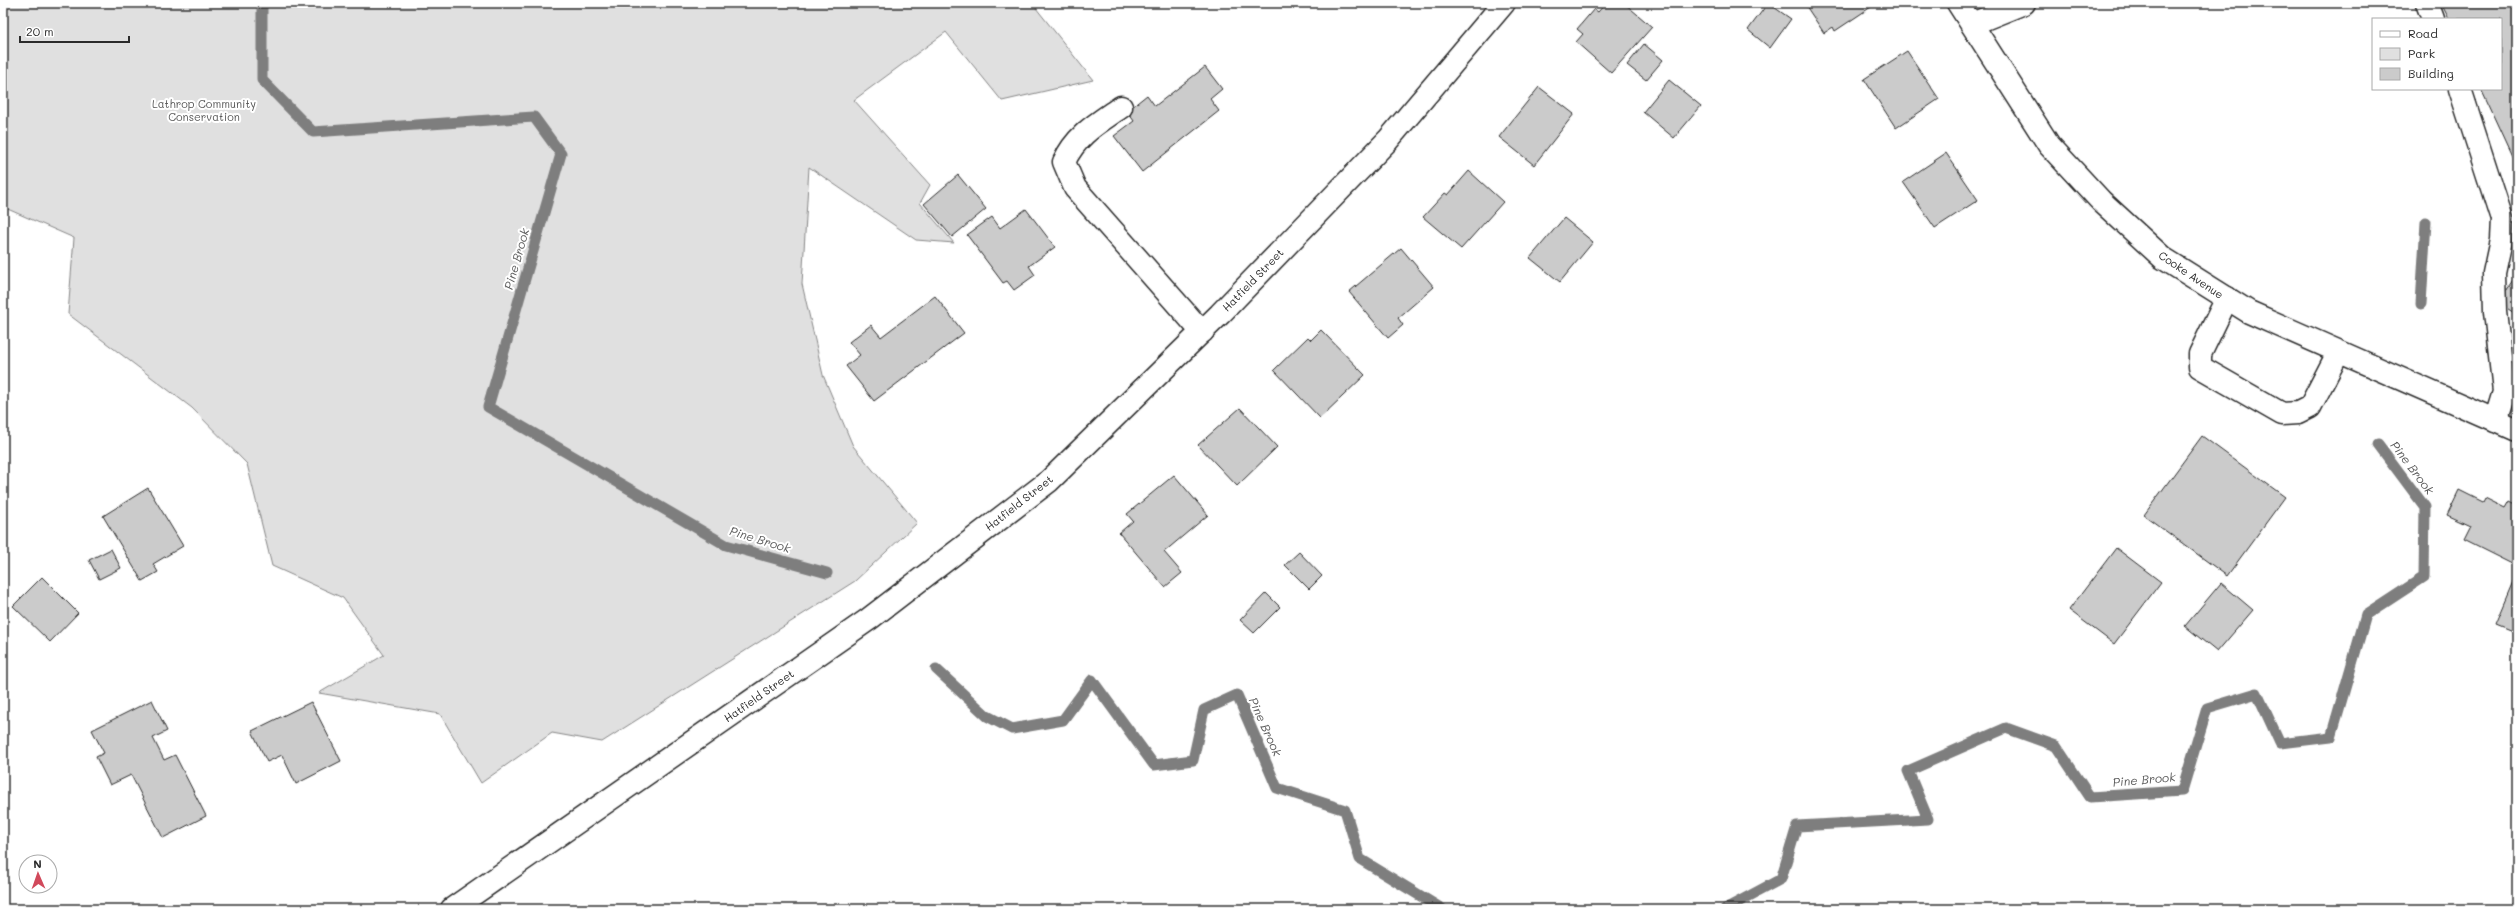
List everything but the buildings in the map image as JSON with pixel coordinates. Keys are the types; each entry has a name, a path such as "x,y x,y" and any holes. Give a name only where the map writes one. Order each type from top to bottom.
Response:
{"street":[{"name":"Hatfield Street","path":"452,909 869,620 1049,481 1202,332 1388,140 1504,3"},
{"name":"Cooke Avenue","path":"1958,3 2049,145 2101,201 2163,258 2249,312 2338,353 2517,430"},
{"path":"1972,24 2024,3"},
{"path":"2427,3 2433,18"},
{"path":"2460,90 2502,219 2501,240 2494,273 2495,312 2504,392 2494,421"},
{"path":"1121,107 1085,132 1070,149 1064,162 1075,188 1202,332"},
{"path":"2227,298 2200,354 2200,367 2282,414 2298,413 2310,407 2338,353"}],"green space":[{"name":"Lathrop Community Conservation","path":"3,3 1032,3 1093,80 1002,101 946,32 854,100 930,185 920,203 954,243 916,240 809,167 802,284 823,375 853,446 917,523 855,581 602,742 552,733 481,783 440,714 319,693 384,655 343,598 272,566 247,464 192,408 68,314 74,238 3,207"}],"waterway":[{"name":"Pine Brook","path":"262,3 262,80 313,132 534,117 561,154 488,407 726,545 827,573"},
{"name":"Pine Brook","path":"2421,304 2426,222"},
{"name":"Pine Brook","path":"1725,909 1781,879 1797,826 1928,819 1908,771 2006,728 2056,746 2090,797 2182,791 2207,708 2257,693 2280,743 2331,737 2366,615 2424,577 2425,507 2378,444"},
{"name":"Pine Brook","path":"936,669 987,716 1012,729 1063,720 1092,680 1154,765 1193,760 1204,710 1237,695 1277,788 1345,810 1360,859 1442,909"}]}
